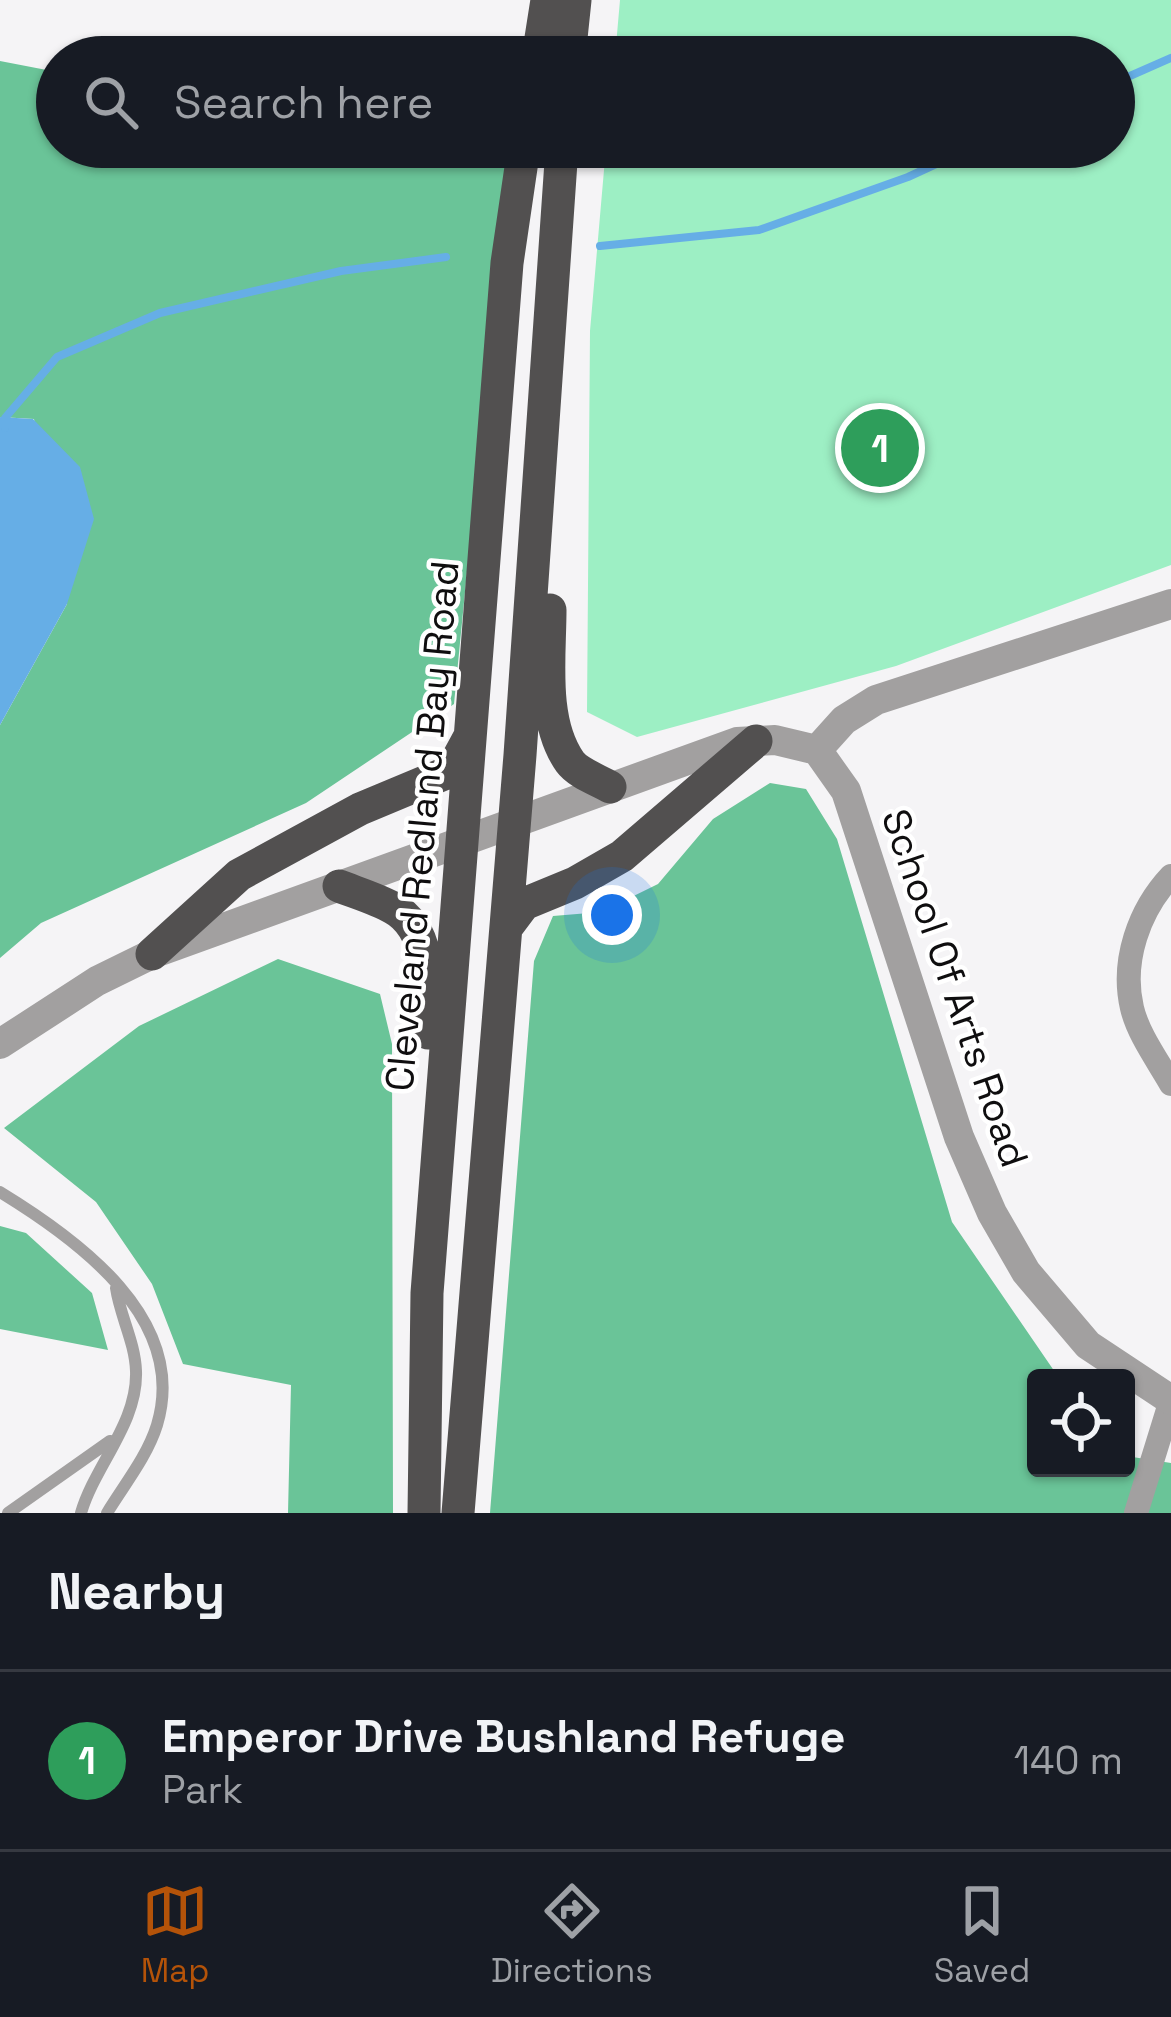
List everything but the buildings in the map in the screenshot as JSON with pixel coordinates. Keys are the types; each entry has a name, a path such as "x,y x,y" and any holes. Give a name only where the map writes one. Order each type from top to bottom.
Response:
{"highway":[{"path":"541,36 547,0"},
{"path":"571,36 575,0"},
{"name":"Cleveland Redland Bay Road","path":"424,1513 427,1293 508,262 521,168"},
{"path":"458,1513 515,820 561,168"},
{"path":"551,314 550,681 556,734 572,766 610,787"},
{"path":"152,955 239,875 360,809 451,771 472,730"},
{"path":"506,928 524,904 622,856 756,741"},
{"path":"339,886 398,910 420,938 428,987 427,1293"}],"street":[{"path":"0,1044 97,981 152,955 737,742 775,740 817,750 844,720 876,700 1171,604"},
{"name":"School Of Arts Road","path":"817,750 846,790 959,1137 992,1213 1026,1272 1088,1345 1171,1400"},
{"path":"1171,877 1138,921 1128,981 1132,1012 1171,1084"},
{"path":"1136,1513 1171,1400"}],"lane":[{"path":"0,1192 81,1246 136,1308 150,1334 163,1378 163,1396 150,1444 107,1513"},
{"path":"81,1513 93,1477 131,1406 136,1370 116,1286"},
{"path":"8,1513 116,1436"},
{"path":"117,1496 118,1513"}],"green space":[{"path":"620,0 1171,0 1171,565 896,666 637,737 587,712 590,331 604,168 1135,168 1135,36 617,36"},
{"path":"0,61 36,68 36,168 507,168 454,704 306,803 41,923 0,958 0,725 67,604 34,419 0,417"},
{"path":"770,783 806,789 837,839 952,1222 1053,1369 1027,1369 1027,1477 1135,1477 1135,1457 1171,1463 1171,1513 490,1513 534,961 553,916 601,912 658,884 713,819"},
{"path":"278,959 380,994 392,1044 393,1513 288,1513 291,1385 183,1364 152,1284 96,1202 4,1128 139,1026"},
{"path":"0,1226 26,1233 92,1293 108,1350 0,1329"}],"water":[{"path":"0,417 33,419 80,467 94,519 67,604 0,725"}],"waterway":[{"path":"1135,74 1171,58"},
{"path":"600,246 759,230 928,168"},
{"path":"5,428 5,418 57,357 160,313 341,271 446,257"}],"place":[{"name":"Emperor Drive Bushland Refuge","path":"880,448"}]}
